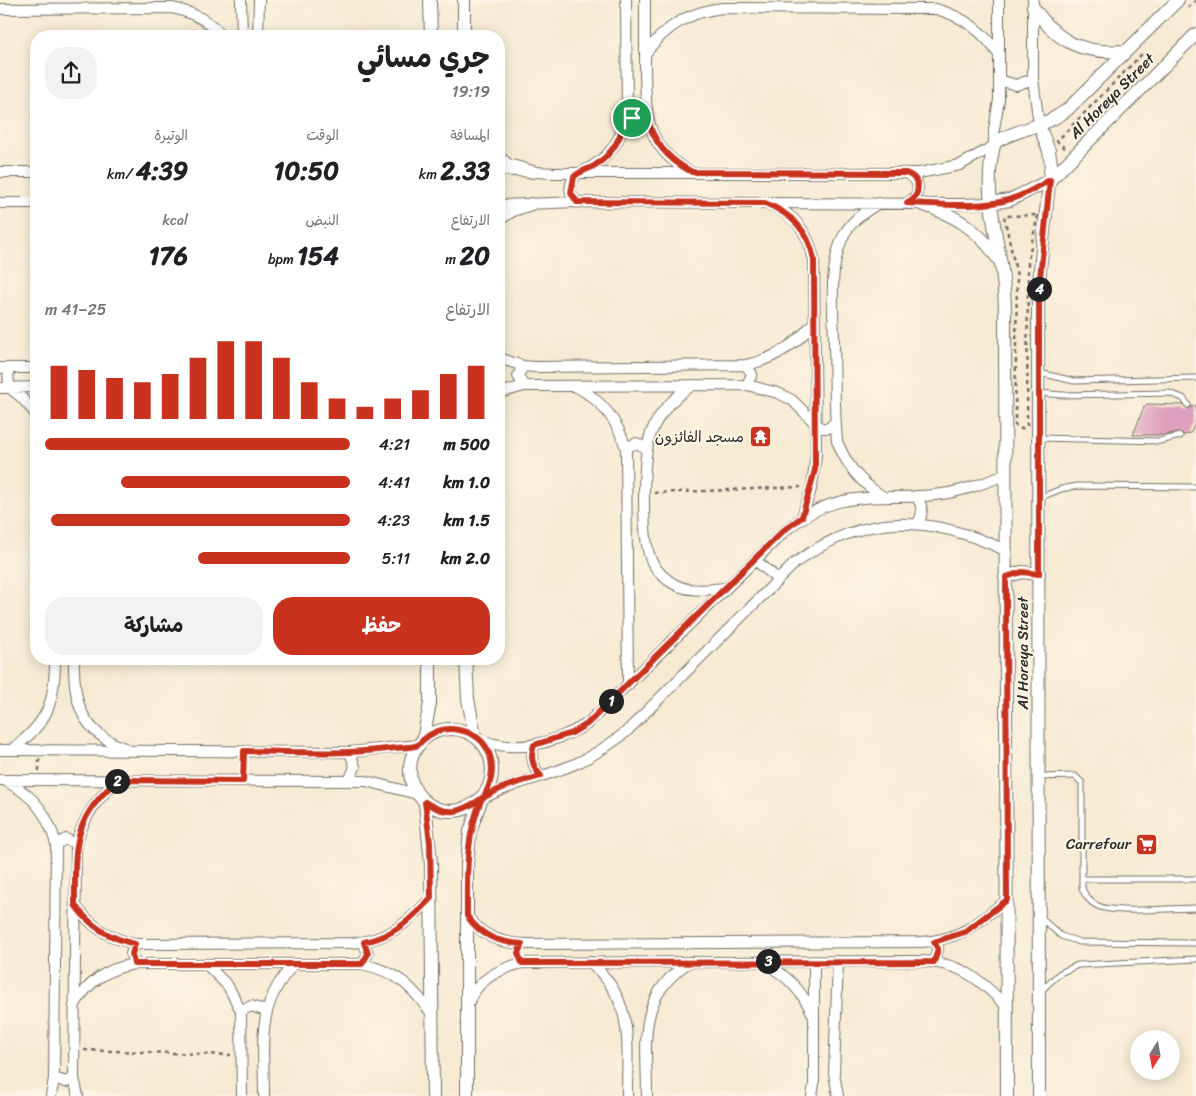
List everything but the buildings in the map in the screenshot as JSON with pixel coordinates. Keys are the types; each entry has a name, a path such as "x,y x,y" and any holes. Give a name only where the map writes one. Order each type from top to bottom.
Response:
{"street":[{"path":"242,0 242,30"},
{"path":"258,30 259,0"},
{"path":"430,0 431,30"},
{"path":"464,0 464,30"},
{"path":"577,202 571,193 570,187 574,177 580,172 596,165 608,155 624,129 627,114 626,0"},
{"path":"645,0 646,114 650,129 662,149 678,165 692,172"},
{"path":"505,170 906,173 947,169 960,165 994,146 999,80 999,0"},
{"name":"Al Horeya Street","path":"1006,1096 1005,318 1001,265 989,203 989,173 995,142 1008,134 1058,117 1178,0"},
{"path":"701,1 709,9"},
{"path":"1033,3 1046,25 1062,39 1082,48 1104,53 1125,51"},
{"path":"1033,3 1034,79 1039,125"},
{"path":"0,9 137,4 172,8 185,5 216,30"},
{"path":"645,54 666,30 679,20 709,9 939,5 966,20 979,30 999,55"},
{"name":"Al Horeya Street","path":"989,203 1010,200 1050,180 1196,34"},
{"path":"999,80 1016,85 1034,79"},
{"path":"627,114 636,119 646,114"},
{"name":"Al Horeya Street","path":"1039,125 1049,152 1050,180 1040,269 1038,393 1040,1096"},
{"path":"505,163 533,172"},
{"path":"0,172 30,172"},
{"path":"906,173 915,178 918,188 915,197 907,203"},
{"path":"505,205 577,202 989,203"},
{"path":"0,203 30,203"},
{"path":"765,203 780,209 793,218 804,230 811,245 814,260 816,462 812,486 802,517"},
{"path":"880,203 865,211 852,223 842,237 837,253 834,300 835,422 838,441 844,458 853,473 882,496"},
{"path":"505,215 513,210 531,204"},
{"path":"921,204 941,210 976,232 990,247 1001,265"},
{"path":"814,300 822,295 834,300"},
{"path":"505,360 522,366 746,365 759,362 785,351 801,338 814,322"},
{"path":"746,365 752,374 747,385"},
{"path":"522,366 518,376 524,386"},
{"path":"4,388 4,368 30,368"},
{"path":"572,385 601,403 616,424 626,448 628,685"},
{"path":"692,385 679,394 658,418 646,448 645,494 648,547 652,562 661,575 674,584 689,589 726,588"},
{"path":"505,391 524,386 747,385 771,390 792,400 816,424 826,429 835,422"},
{"path":"4,388 30,387"},
{"path":"4,388 22,398 30,407"},
{"path":"626,448 636,443 646,448"},
{"path":"0,750 350,752 420,742 439,731 448,729 467,732 487,743 502,746 534,745 572,733 587,724 784,530 802,517 840,501 882,496 916,496 962,490 1005,475"},
{"path":"916,496 922,507 922,513 917,524"},
{"path":"2,780 349,781 382,783 421,798 434,808 454,812 470,808 498,790 592,756 625,733 778,580 817,547 841,535 867,527 917,524 962,532 1005,550"},
{"path":"755,560 778,580"},
{"path":"1006,577 1022,572 1039,574"},
{"path":"11,750 24,741 44,718 55,689 55,665"},
{"path":"74,665 74,690 79,707 87,722 99,735 114,744 130,750"},
{"path":"430,665 430,703 420,742 411,760 410,778 421,798 430,843 433,1096"},
{"path":"466,665 468,699 476,737 487,750 493,766 491,783 475,815 468,847 467,1096"},
{"path":"55,689 64,695 74,690"},
{"path":"534,745 532,751 533,765 541,776"},
{"path":"349,781 355,767 350,752"},
{"path":"2,780 24,790 39,805 50,824 56,844 54,1078 51,1096"},
{"path":"78,1096 74,1078 76,844 81,826 90,808 102,793 118,780"},
{"path":"56,844 66,839 76,844"},
{"path":"75,905 84,917 101,931 120,941 135,944 364,942 394,932 407,923 431,898"},
{"path":"467,916 483,934 495,940 522,944 934,942 965,932 1007,900"},
{"path":"362,964 368,954 364,942"},
{"path":"934,942 938,949 934,962"},
{"path":"134,964 132,954 135,944"},
{"path":"522,944 518,953 522,963"},
{"path":"812,1096 814,1084 814,961"},
{"path":"838,961 834,1073 838,1096"},
{"path":"467,1010 471,996 480,984 506,967 522,963 590,962 934,962 966,971 980,980 1007,1007"},
{"path":"590,962 602,972 619,997 627,1026 627,1096"},
{"path":"647,1096 647,1026 650,1010 656,995 670,976 689,962"},
{"path":"762,962 782,974 798,990 814,1017"},
{"path":"74,1006 92,981 119,967 134,964 362,964 379,968 395,975 409,985 432,1014"},
{"path":"206,964 228,986 241,1011 242,1096"},
{"path":"264,1096 266,1011 276,986 294,964"},
{"path":"241,1011 256,1006 266,1011"},
{"path":"627,1026 635,1022 647,1026"},
{"path":"54,1078 66,1082 74,1078"}],"lane":[{"path":"1039,373 1074,381 1196,378"},
{"path":"1038,393 1062,395 1169,393 1183,398 1188,405"},
{"path":"1039,438 1160,441 1180,436"},
{"path":"1039,498 1061,488 1077,486 1196,487"},
{"path":"1039,777 1074,776 1082,783 1082,889 1086,896 1097,906 1104,908 1196,908"},
{"path":"1082,879 1196,879"},
{"path":"1040,916 1061,936 1080,942 1196,943"},
{"path":"1040,994 1052,978 1078,964 1196,959"}],"path":[{"path":"1182,14 1196,0"},
{"path":"1066,149 1057,141 1147,50"},
{"path":"1038,215 1028,260 1027,426 1021,429 1015,425 1017,276 1004,216 1038,215"},
{"path":"645,494 812,486"},
{"path":"38,750 39,780"},
{"path":"74,1050 242,1055"}],"place":[{"name":"مسجد الفائزون","path":"760,437"},
{"name":"Carrefour","path":"1147,844"}],"route":[{"path":"632,118 627,114 624,129 608,155 596,165 578,172 574,177 570,187 573,198 577,202 765,203 780,209 793,218 804,230 811,245 814,260 816,454 812,486 802,517 784,530 587,724 572,733 552,741 534,745 531,758 536,771 541,776 498,790 483,798 474,805 465,810 444,811 434,808 425,802 430,843 431,898 407,923 394,932 380,939 364,942 368,954 362,964 134,964 132,948 135,944 120,941 94,927 75,905 75,856 81,826 90,808 102,793 118,780 243,781 244,751 350,752 383,750 418,745 430,734 448,729 458,729 476,737 490,755 493,766 489,788 482,798 475,815 470,831 467,864 467,916 483,934 495,940 522,944 518,953 522,963 934,962 938,954 938,949 934,942 965,932 1007,900 1006,577 1022,572 1039,574 1038,306 1040,269 1050,180 1023,195 997,203 942,204 907,203 918,193 918,183 915,178 906,173 692,172 678,165 666,155 650,129 646,114 640,118 632,118"}]}
